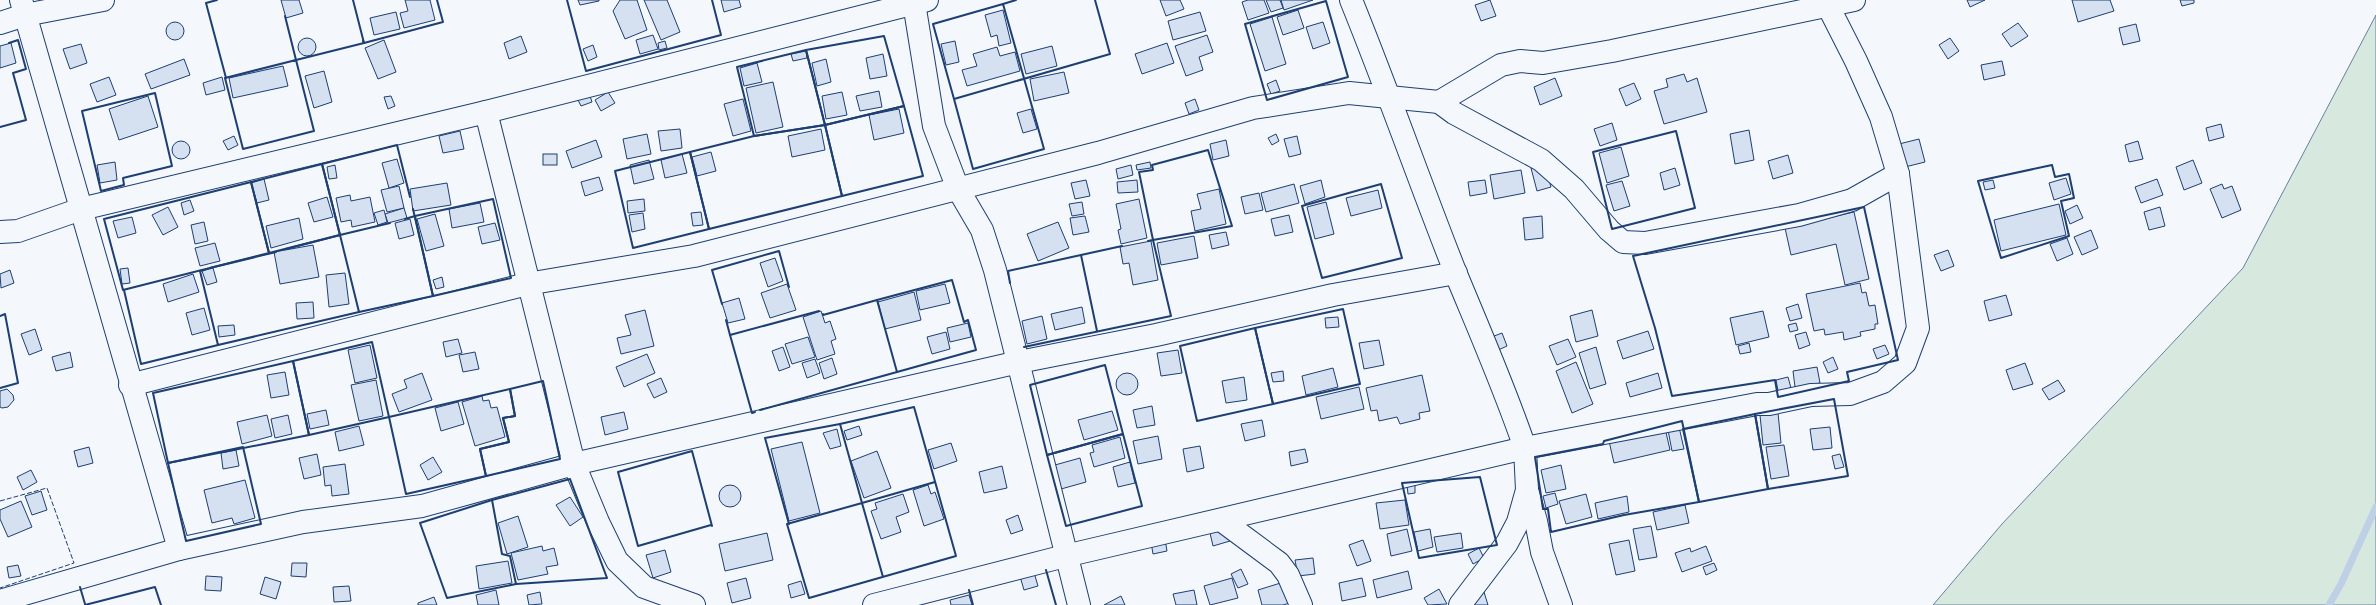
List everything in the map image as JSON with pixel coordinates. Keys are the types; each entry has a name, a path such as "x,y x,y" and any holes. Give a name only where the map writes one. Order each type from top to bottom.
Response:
{"street":[{"path":"0,23 23,8 103,0"},
{"path":"1351,0 1390,97 1456,273 1504,386 1526,448 1527,490 1536,521 1542,552 1561,605"},
{"path":"1439,102 1501,65 1520,61 1544,62 1612,51 1826,3 1854,0"},
{"path":"0,232 18,231 81,210 486,112 921,1 934,126 958,189 982,230 995,270 1019,362 1065,556 1079,605"},
{"path":"874,605 1065,556 1526,448 1756,404 1769,404 1811,395 1850,394 1883,382 1905,363 1918,328 1898,174 1881,117 1856,61 1826,3"},
{"path":"23,8 130,385 179,549"},
{"path":"130,385 527,284 694,256 1098,153 1254,108 1349,93 1439,102 1454,113 1541,160 1574,189 1609,230 1623,242 1645,243 1672,239 1737,225 1799,215 1852,200 1898,174"},
{"path":"486,112 527,284 574,464 598,522 617,561 644,586 694,605"},
{"path":"0,601 179,549 303,522 422,506 574,464 1019,362 1156,335 1333,295 1456,273"},
{"path":"1460,605 1507,543 1518,522 1527,490"},
{"path":"1221,520 1279,563 1288,575 1301,605"}],"shaded area":[{"path":"2376,15 2376,605 1933,605 2002,524 2243,268"}],"building":[{"path":"281,0 299,0 303,13 286,18"},
{"path":"405,0 430,0 435,20 404,28 400,13 408,11"},
{"path":"578,0 599,0 599,1 580,5"},
{"path":"620,0 637,0 647,30 625,39 613,11"},
{"path":"644,0 667,0 680,32 661,40"},
{"path":"721,0 739,0 741,7 724,12"},
{"path":"1160,0 1180,0 1184,9 1166,16"},
{"path":"1248,0 1264,0 1269,13 1248,20 1242,2"},
{"path":"1266,0 1280,0 1283,8 1271,12"},
{"path":"1281,0 1313,0 1284,10"},
{"path":"1490,0 1496,16 1481,21 1475,5"},
{"path":"1967,0 1985,0 1970,7"},
{"path":"2072,0 2110,0 2114,11 2078,22"},
{"path":"2180,0 2194,0 2194,3 2182,6"},
{"path":"1003,10 1011,43 999,46 997,35 991,37 985,15"},
{"path":"1298,10 1304,28 1283,35 1277,17"},
{"path":"396,12 400,29 374,35 370,18"},
{"path":"1200,12 1206,31 1173,40 1168,21"},
{"path":"1272,17 1286,64 1265,71 1250,24"},
{"path":"171,22 179,22 184,27 182,38 179,40 171,40 166,35 166,27"},
{"path":"1323,22 1330,43 1313,49 1306,27"},
{"path":"2018,23 2028,36 2011,47 2002,34"},
{"path":"2136,24 2140,41 2123,45 2119,28"},
{"path":"653,35 658,49 640,54 636,40"},
{"path":"1207,35 1213,52 1199,57 1203,70 1186,76 1175,46"},
{"path":"521,36 527,52 509,59 504,43"},
{"path":"303,38 311,38 316,43 314,54 311,56 303,56 298,51 298,43"},
{"path":"1950,38 1959,51 1948,59 1939,45"},
{"path":"384,40 396,72 378,79 365,48"},
{"path":"665,41 667,48 659,50 658,43"},
{"path":"955,41 959,62 946,65 941,44"},
{"path":"11,43 16,63 0,68 0,46"},
{"path":"1167,43 1174,63 1142,74 1135,54"},
{"path":"81,44 87,63 70,69 63,49"},
{"path":"593,45 597,57 588,61 583,49"},
{"path":"1052,46 1057,66 1026,74 1021,54"},
{"path":"997,47 1000,56 1015,52 1020,71 967,86 962,70 977,66 973,54"},
{"path":"806,51 807,58 793,61 791,54"},
{"path":"883,54 887,76 870,79 866,58"},
{"path":"184,59 190,75 151,89 145,74"},
{"path":"826,59 831,82 817,86 812,63"},
{"path":"2002,61 2005,75 1984,80 1981,65"},
{"path":"757,63 762,82 744,86 740,68"},
{"path":"283,66 288,86 233,98 229,78"},
{"path":"324,71 332,102 314,108 305,76"},
{"path":"1064,72 1069,93 1034,101 1030,79"},
{"path":"1684,74 1687,82 1697,78 1707,112 1664,124 1654,91 1668,87 1666,79"},
{"path":"109,77 116,95 97,102 90,84"},
{"path":"222,77 225,90 206,95 203,83"},
{"path":"1555,78 1562,96 1540,105 1534,87"},
{"path":"1276,80 1280,91 1271,94 1267,84"},
{"path":"773,82 783,127 756,133 746,88"},
{"path":"1634,83 1641,99 1626,106 1619,89"},
{"path":"879,91 882,107 860,111 856,96"},
{"path":"608,92 615,103 601,111 595,100"},
{"path":"842,92 847,115 826,119 822,96"},
{"path":"148,96 158,127 119,140 109,109"},
{"path":"391,96 395,106 388,109 384,97"},
{"path":"590,96 592,102 581,106 578,100"},
{"path":"743,99 751,131 733,136 724,104"},
{"path":"1195,99 1199,110 1189,114 1185,103"},
{"path":"899,109 904,133 874,140 869,115"},
{"path":"1031,109 1037,129 1023,133 1017,113"},
{"path":"1612,123 1617,140 1600,146 1594,129"},
{"path":"2221,124 2224,137 2209,141 2206,128"},
{"path":"680,129 682,148 661,151 658,131"},
{"path":"821,129 825,150 792,157 788,136"},
{"path":"1749,130 1754,160 1735,164 1730,134"},
{"path":"460,131 464,149 443,153 439,136"},
{"path":"647,134 651,154 627,159 623,139"},
{"path":"1276,134 1279,141 1272,145 1268,138"},
{"path":"234,136 238,145 228,150 223,141"},
{"path":"1297,136 1301,154 1289,157 1284,139"},
{"path":"1919,139 1925,162 1905,167 1899,144"},
{"path":"596,140 602,157 572,168 566,151"},
{"path":"1226,140 1229,156 1213,160 1210,144"},
{"path":"181,141 187,144 190,150 187,156 181,159 175,156 172,150 175,144"},
{"path":"2138,141 2143,159 2129,162 2125,145"},
{"path":"1621,147 1629,176 1607,183 1599,153"},
{"path":"711,152 716,171 697,176 692,157"},
{"path":"543,154 557,154 557,165 543,165"},
{"path":"682,154 687,173 665,178 661,160"},
{"path":"1788,155 1793,173 1773,179 1768,161"},
{"path":"397,159 404,183 389,188 382,163"},
{"path":"649,160 654,179 634,184 630,165"},
{"path":"2193,160 2202,183 2184,190 2176,167"},
{"path":"115,162 117,180 100,183 97,165"},
{"path":"1150,162 1151,168 1137,170 1136,165"},
{"path":"335,165 337,178 329,179 327,167"},
{"path":"1131,165 1133,175 1118,179 1116,169"},
{"path":"1545,165 1551,187 1537,191 1531,168"},
{"path":"1675,168 1680,185 1664,190 1660,173"},
{"path":"1521,170 1525,193 1494,199 1490,175"},
{"path":"599,177 603,190 585,196 581,182"},
{"path":"2066,178 2071,194 2054,200 2049,183"},
{"path":"264,179 269,200 257,203 251,183"},
{"path":"2157,179 2163,195 2141,203 2135,187"},
{"path":"1086,180 1090,196 1075,199 1071,183"},
{"path":"1137,180 1138,192 1118,193 1117,182"},
{"path":"1321,180 1325,197 1305,204 1300,186"},
{"path":"1485,180 1487,193 1470,196 1468,182"},
{"path":"1993,180 1995,188 1985,190 1983,182"},
{"path":"1622,181 1630,206 1614,211 1606,185"},
{"path":"447,183 451,205 413,211 410,189"},
{"path":"1294,184 1299,203 1266,212 1261,193"},
{"path":"2222,184 2224,189 2232,186 2241,210 2222,218 2210,189"},
{"path":"399,186 404,208 387,212 381,190"},
{"path":"1219,189 1226,224 1195,231 1191,211 1201,209 1197,194"},
{"path":"1378,190 1382,208 1351,216 1346,198"},
{"path":"1259,193 1263,210 1245,214 1241,197"},
{"path":"350,195 351,201 370,197 375,222 352,227 351,220 341,222 336,198"},
{"path":"327,197 333,217 314,222 308,203"},
{"path":"644,199 645,211 628,213 627,201"},
{"path":"1139,199 1147,238 1121,244 1118,230 1121,229 1116,204"},
{"path":"190,200 194,211 184,215 181,203"},
{"path":"1082,202 1084,214 1072,216 1069,204"},
{"path":"1326,202 1334,234 1315,239 1307,207"},
{"path":"480,203 484,222 452,228 449,209"},
{"path":"2059,204 2066,235 2001,251 1994,220"},
{"path":"2077,205 2083,218 2070,224 2065,211"},
{"path":"168,207 178,227 163,235 152,215"},
{"path":"2160,207 2165,226 2149,230 2144,212"},
{"path":"404,208 407,218 388,223 385,214"},
{"path":"384,210 387,222 378,225 374,213"},
{"path":"701,212 703,225 693,226 691,213"},
{"path":"1854,212 1869,279 1845,285 1836,244 1791,255 1785,228"},
{"path":"643,213 645,229 632,232 629,215"},
{"path":"435,214 444,246 426,251 417,219"},
{"path":"1289,215 1293,232 1275,236 1271,219"},
{"path":"1085,216 1089,232 1073,235 1070,218"},
{"path":"1542,216 1543,238 1525,240 1523,218"},
{"path":"132,217 136,233 118,238 113,221"},
{"path":"299,218 303,239 271,248 266,226"},
{"path":"410,219 414,235 399,239 395,223"},
{"path":"204,222 208,241 195,244 191,225"},
{"path":"1058,222 1069,248 1038,261 1027,234"},
{"path":"495,223 500,240 482,244 478,227"},
{"path":"2091,230 2098,248 2082,255 2074,237"},
{"path":"1226,232 1229,245 1212,249 1209,235"},
{"path":"1194,236 1198,258 1161,265 1157,243"},
{"path":"2067,238 2073,254 2057,261 2050,244"},
{"path":"1151,241 1158,280 1133,285 1129,263 1123,264 1120,247"},
{"path":"215,243 220,261 200,266 195,248"},
{"path":"313,245 319,277 280,284 274,252"},
{"path":"1948,250 1954,266 1941,271 1934,255"},
{"path":"775,258 783,281 768,287 760,263"},
{"path":"128,268 130,283 122,284 120,269"},
{"path":"213,268 217,282 207,285 202,271"},
{"path":"10,270 14,283 1,288 0,274"},
{"path":"345,273 349,304 329,307 326,275"},
{"path":"193,274 199,292 168,302 163,284"},
{"path":"442,277 444,287 436,289 433,280"},
{"path":"1860,283 1862,293 1866,292 1869,306 1875,305 1878,324 1875,324 1875,329 1860,332 1861,336 1844,340 1843,332 1825,335 1824,329 1814,331 1806,294"},
{"path":"787,284 796,310 770,318 761,293"},
{"path":"945,284 950,303 920,310 916,291"},
{"path":"914,292 921,320 885,329 878,302"},
{"path":"2006,295 2012,315 1989,321 1984,301"},
{"path":"739,298 745,319 728,323 722,303"},
{"path":"313,302 314,318 297,319 296,303"},
{"path":"1798,304 1802,318 1790,321 1786,308"},
{"path":"1082,307 1085,323 1055,330 1051,314"},
{"path":"204,308 210,330 192,335 186,313"},
{"path":"645,310 654,346 621,354 617,338 631,335 625,315"},
{"path":"1592,310 1598,336 1576,342 1570,316"},
{"path":"821,311 825,323 830,321 836,339 831,341 835,354 817,360 803,317"},
{"path":"1763,311 1769,337 1736,345 1730,318"},
{"path":"1042,316 1047,339 1027,344 1022,321"},
{"path":"1338,317 1339,327 1326,328 1325,318"},
{"path":"968,323 971,337 950,342 947,328"},
{"path":"1796,323 1798,330 1790,332 1788,325"},
{"path":"234,325 235,335 219,337 218,326"},
{"path":"35,329 42,350 29,355 21,334"},
{"path":"1648,331 1654,349 1623,359 1617,341"},
{"path":"946,332 950,349 932,354 927,337"},
{"path":"1806,332 1810,345 1799,349 1795,335"},
{"path":"1502,333 1507,346 1494,352 1489,338"},
{"path":"808,337 815,357 792,364 785,344"},
{"path":"458,339 462,353 446,357 443,342"},
{"path":"1568,339 1576,357 1557,365 1549,346"},
{"path":"1379,340 1384,365 1364,369 1359,343"},
{"path":"1749,343 1751,352 1740,354 1738,346"},
{"path":"370,345 377,378 355,383 348,350"},
{"path":"1885,345 1889,354 1877,359 1873,349"},
{"path":"783,347 790,367 779,371 772,351"},
{"path":"1596,347 1606,384 1590,389 1579,353"},
{"path":"1178,350 1182,373 1161,376 1157,353"},
{"path":"70,352 73,367 56,371 52,357"},
{"path":"475,352 479,369 463,372 459,355"},
{"path":"647,354 655,373 624,387 616,367"},
{"path":"1833,357 1838,369 1828,373 1823,362"},
{"path":"832,358 837,374 824,379 819,363"},
{"path":"815,359 820,373 807,378 802,363"},
{"path":"1576,362 1593,404 1572,413 1556,371"},
{"path":"2025,363 2033,384 2013,390 2006,370"},
{"path":"1817,367 1820,383 1795,387 1793,371"},
{"path":"1333,368 1338,387 1306,395 1302,376"},
{"path":"1283,371 1284,381 1273,382 1271,373"},
{"path":"285,372 289,395 271,398 267,375"},
{"path":"422,373 432,400 399,412 392,394 407,388 404,380"},
{"path":"1127,373 1135,376 1138,384 1135,392 1127,395 1119,392 1116,384 1119,376"},
{"path":"1658,373 1662,388 1630,397 1626,383"},
{"path":"1422,375 1430,411 1419,413 1420,419 1400,424 1397,417 1379,421 1377,410 1371,411 1366,388"},
{"path":"1244,377 1247,400 1226,403 1222,381"},
{"path":"1788,377 1791,388 1778,391 1776,380"},
{"path":"661,378 667,392 654,398 647,384"},
{"path":"376,380 383,416 359,421 351,385"},
{"path":"2058,380 2065,391 2049,400 2042,389"},
{"path":"1359,387 1364,409 1321,419 1316,397"},
{"path":"7,389 13,395 14,400 8,407 2,408 0,407 0,391"},
{"path":"482,396 483,401 489,400 491,408 497,407 505,437 475,446 462,402"},
{"path":"458,402 464,424 441,431 435,408"},
{"path":"1152,406 1155,425 1137,428 1133,410"},
{"path":"326,410 329,425 310,429 307,414"},
{"path":"1112,411 1118,430 1084,440 1078,420"},
{"path":"624,412 628,429 605,435 601,417"},
{"path":"1778,413 1781,443 1763,445 1760,415"},
{"path":"267,415 272,436 242,444 237,422"},
{"path":"288,415 292,434 275,438 271,419"},
{"path":"1262,420 1265,436 1245,441 1241,424"},
{"path":"359,426 364,445 339,451 335,432"},
{"path":"859,426 862,435 847,440 844,431"},
{"path":"1679,427 1684,449 1672,451 1668,430"},
{"path":"1830,427 1832,448 1813,450 1810,429"},
{"path":"1665,428 1670,450 1614,463 1609,441"},
{"path":"837,429 841,446 830,449 823,433"},
{"path":"1158,436 1162,459 1138,464 1133,441"},
{"path":"1120,437 1125,458 1094,467 1090,453 1094,452 1092,445"},
{"path":"802,442 820,513 789,521 771,449"},
{"path":"951,443 957,461 934,469 928,450"},
{"path":"1784,445 1789,476 1771,479 1766,447"},
{"path":"1200,446 1204,468 1187,472 1183,449"},
{"path":"89,447 93,463 78,467 74,451"},
{"path":"1305,449 1308,462 1291,466 1289,452"},
{"path":"236,450 239,466 223,469 221,453"},
{"path":"877,451 891,488 864,498 851,461"},
{"path":"317,454 321,475 304,479 299,458"},
{"path":"1840,454 1844,467 1835,469 1832,456"},
{"path":"433,457 442,472 428,480 420,465"},
{"path":"1080,458 1086,482 1061,489 1055,465"},
{"path":"1130,462 1135,483 1118,487 1113,467"},
{"path":"345,464 349,494 332,496 331,485 325,486 323,467"},
{"path":"1561,465 1566,489 1546,493 1541,470"},
{"path":"1002,466 1007,488 984,493 979,472"},
{"path":"31,470 37,482 23,490 17,477"},
{"path":"245,480 255,518 234,524 232,518 212,523 204,490"},
{"path":"1415,484 1415,493 1408,494 1407,485"},
{"path":"730,485 738,488 741,496 738,504 730,507 722,504 719,496 722,488"},
{"path":"928,485 931,494 935,492 944,519 924,526 913,490"},
{"path":"41,491 47,510 32,515 25,496"},
{"path":"1555,493 1558,504 1546,508 1543,496"},
{"path":"903,494 909,512 896,517 901,532 881,539 871,511 877,509 875,503"},
{"path":"1586,494 1592,517 1566,524 1559,501"},
{"path":"1627,496 1629,512 1598,519 1595,503"},
{"path":"570,497 583,517 570,526 556,505"},
{"path":"1405,500 1409,525 1380,529 1376,503"},
{"path":"21,501 32,527 8,537 0,519 0,510"},
{"path":"1685,505 1689,523 1657,530 1653,512"},
{"path":"1018,515 1023,530 1011,534 1006,520"},
{"path":"518,516 528,547 507,554 498,523"},
{"path":"1651,526 1657,557 1639,560 1633,529"},
{"path":"1227,528 1230,541 1213,546 1210,533"},
{"path":"1407,529 1412,551 1391,556 1387,534"},
{"path":"1430,529 1433,547 1418,551 1414,532"},
{"path":"767,533 773,560 725,571 719,544"},
{"path":"1461,533 1463,548 1437,552 1434,537"},
{"path":"1165,539 1167,551 1153,554 1151,542"},
{"path":"1363,540 1371,561 1357,566 1349,545"},
{"path":"1629,540 1635,571 1616,575 1609,544"},
{"path":"542,546 543,551 554,548 558,565 546,567 548,574 518,580 511,553"},
{"path":"1706,546 1712,561 1682,572 1675,553 1690,548 1691,552"},
{"path":"1479,548 1484,558 1473,564 1468,554"},
{"path":"665,550 671,572 653,578 646,555"},
{"path":"1313,558 1315,574 1298,576 1295,560"},
{"path":"508,561 512,583 479,589 476,566"},
{"path":"292,563 307,563 306,577 291,576"},
{"path":"1714,563 1717,570 1706,575 1703,567"},
{"path":"18,565 21,576 9,578 7,567"},
{"path":"1033,569 1038,586 1024,590 1019,573"},
{"path":"1241,569 1248,584 1238,588 1231,574"},
{"path":"1408,571 1412,589 1377,598 1373,580"},
{"path":"206,576 222,577 221,591 205,590"},
{"path":"265,577 281,582 276,599 260,594"},
{"path":"746,578 751,598 732,603 727,583"},
{"path":"1232,578 1238,598 1210,605 1204,586"},
{"path":"1362,578 1366,596 1342,601 1339,583"},
{"path":"801,581 805,594 791,598 788,585"},
{"path":"1287,581 1293,602 1283,605 1262,605 1258,590"},
{"path":"349,586 351,601 334,602 333,587"},
{"path":"1439,589 1447,604 1428,605 1424,598"},
{"path":"496,590 499,605 478,605 476,595"},
{"path":"1194,590 1197,605 1176,605 1173,594"},
{"path":"540,592 542,604 529,605 527,595"},
{"path":"1484,592 1488,605 1468,605 1466,598"},
{"path":"969,595 972,605 951,605 950,600"},
{"path":"1121,596 1125,605 1104,605"},
{"path":"434,597 437,605 418,605 418,603"}],"waterway":[{"path":"2329,605 2341,584 2376,507"}],"fence":[{"path":"0,501 47,488 74,563 0,588"}],"wall":[{"path":"217,0 206,3 226,78"},
{"path":"296,60 364,43 353,0"},
{"path":"363,41 364,43 443,22 437,0"},
{"path":"567,0 586,71 721,35 712,0"},
{"path":"1003,4 1016,0"},
{"path":"954,99 973,169 1044,149 1003,4 933,24 954,99 1110,54 1095,0"},
{"path":"1326,1 1348,77 1267,100 1245,24 1326,1"},
{"path":"285,16 296,60 294,61"},
{"path":"884,36 904,106 825,125 806,50 884,36"},
{"path":"0,127 26,120 13,73 26,69 18,40 9,43"},
{"path":"806,50 825,125 754,136 737,67 806,50"},
{"path":"296,60 314,131 243,149 225,78 296,60"},
{"path":"155,93 172,166 123,178 124,185 101,191 82,111 155,93"},
{"path":"904,106 923,176 842,196 825,125 904,106"},
{"path":"825,125 842,196 709,229 690,152 754,136 825,125"},
{"path":"1676,131 1695,208 1612,229 1593,152 1676,131"},
{"path":"390,223 340,235 322,164 397,145 410,197"},
{"path":"1208,150 1232,226 1153,240 1139,172 1153,170 1152,165 1208,150"},
{"path":"690,152 709,229 633,248 615,171 690,152"},
{"path":"322,164 340,235 269,253 251,182 322,164"},
{"path":"2052,165 2055,177 2069,174 2074,198 2061,201 2069,236 2001,258 1978,181 2052,165"},
{"path":"251,182 269,253 123,290 104,219 251,182"},
{"path":"1381,184 1402,258 1322,278 1302,206 1381,184"},
{"path":"493,199 511,278 433,296 415,216 493,199"},
{"path":"1864,207 1898,360 1847,372 1849,381 1778,397 1775,380 1672,396 1655,328 1633,256 1864,207"},
{"path":"286,249 340,235 359,312 433,296 413,209"},
{"path":"405,219 415,216"},
{"path":"1024,347 1171,316 1153,240 1148,241"},
{"path":"1081,255 1122,246"},
{"path":"722,304 712,270 779,251 789,287"},
{"path":"210,268 276,252"},
{"path":"1010,283 1008,271 1081,255 1097,331"},
{"path":"204,270 200,271 218,345 359,312"},
{"path":"952,280 964,322 968,320 976,350 897,372 877,300 952,280"},
{"path":"124,290 141,364 218,345"},
{"path":"823,314 877,300"},
{"path":"1343,309 1360,384 1273,404 1255,328 1343,309"},
{"path":"755,412 752,413 730,335 819,311"},
{"path":"0,316 5,314 18,383 0,388"},
{"path":"726,320 730,335"},
{"path":"1255,328 1273,404 1197,421 1180,346 1255,328"},
{"path":"372,342 389,417 309,435 293,361 372,342"},
{"path":"293,361 309,435 168,463 153,393 293,361"},
{"path":"1105,365 1123,434 1047,455 1030,385 1105,365"},
{"path":"760,410 897,372"},
{"path":"543,381 560,459 486,476 480,449 509,442 503,418 515,416 510,389 543,381"},
{"path":"510,389 515,416 503,418 509,442 480,449 486,476 406,494 389,417 510,389"},
{"path":"1834,399 1848,476 1768,489 1755,414 1834,399"},
{"path":"883,577 862,503 787,524 809,598 956,556 914,407 840,424 862,503 935,482"},
{"path":"1755,414 1768,489 1699,502 1683,429 1755,414"},
{"path":"1682,421 1699,502 1624,515 1551,532 1548,509 1543,509 1535,457 1603,444 1604,441 1682,421"},
{"path":"789,524 765,438 840,424"},
{"path":"1123,434 1142,506 1066,526 1047,455 1123,434"},
{"path":"243,447 261,524 186,541 168,463 243,447"},
{"path":"711,525 638,546 618,472 692,451 712,526"},
{"path":"1480,477 1497,545 1419,558 1402,483 1480,477"},
{"path":"570,479 607,578 516,584 510,556 502,554 492,500 570,479"},
{"path":"492,500 420,523 447,598 516,584"},
{"path":"1046,570 1056,605"},
{"path":"80,587 85,604"},
{"path":"85,605 155,587 161,605"},
{"path":"969,590 973,605"}]}
